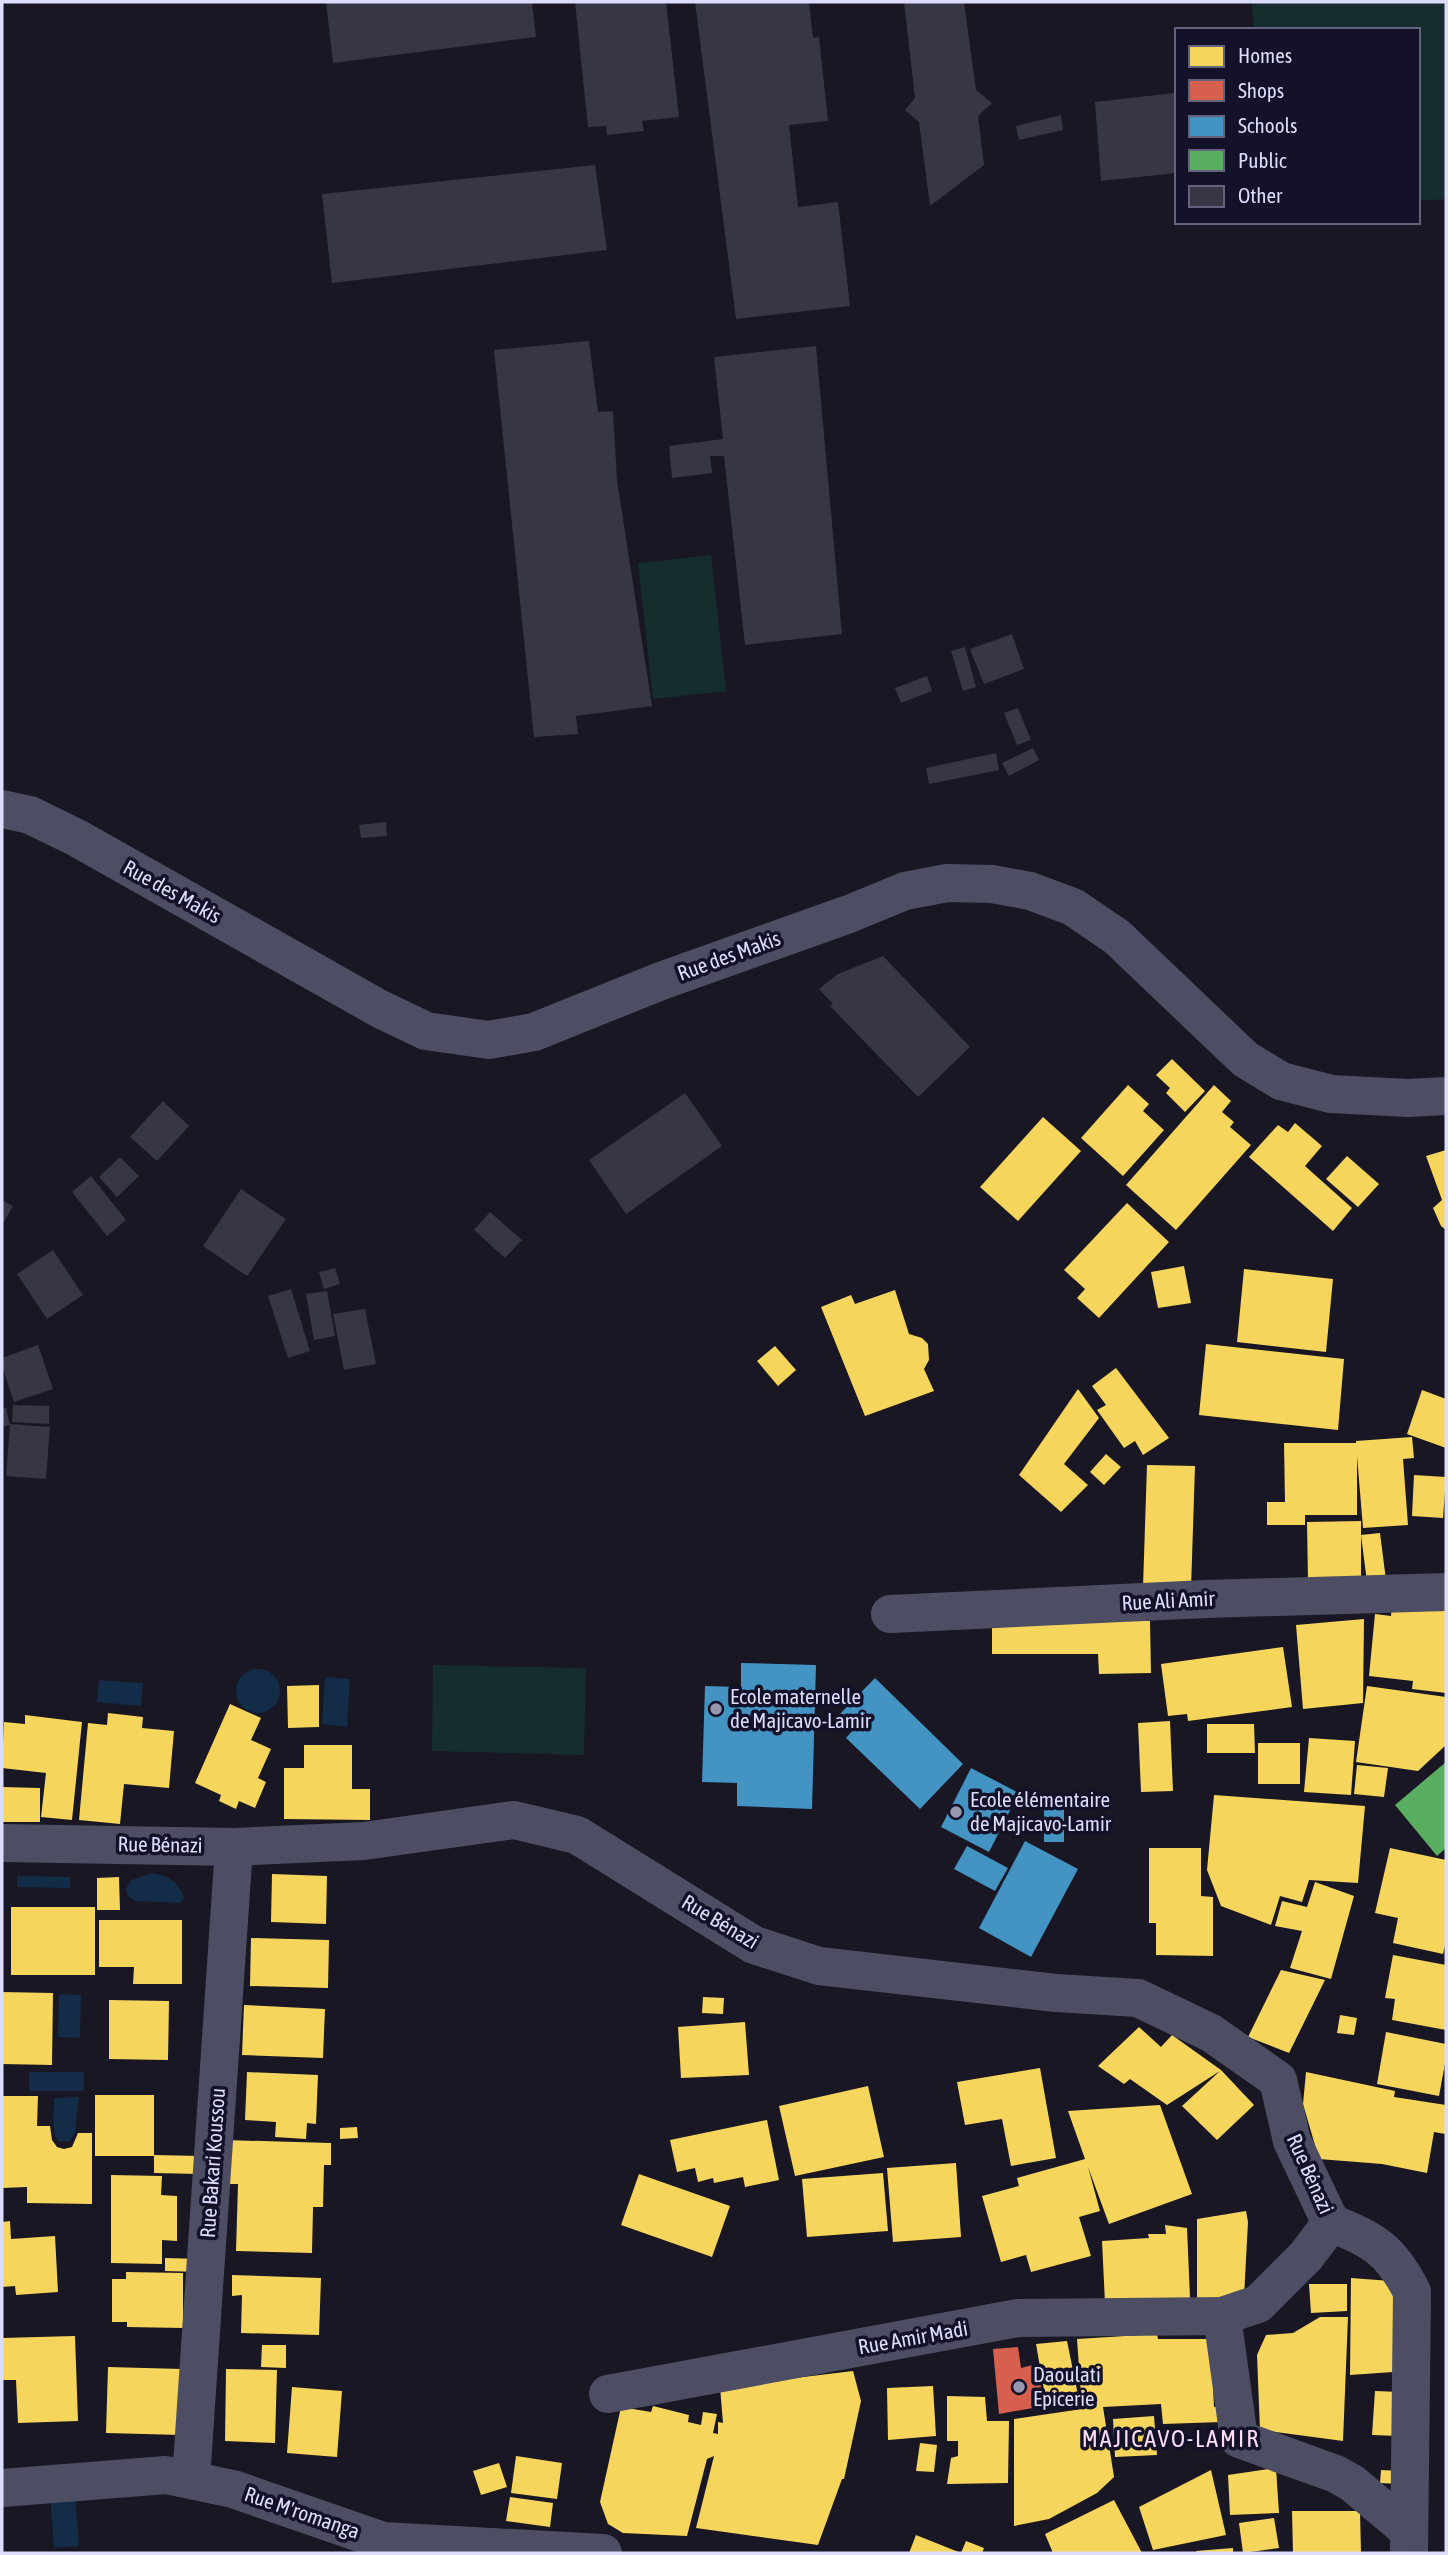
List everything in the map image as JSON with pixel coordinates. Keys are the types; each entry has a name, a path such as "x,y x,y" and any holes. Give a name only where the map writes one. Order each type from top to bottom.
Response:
{"street":[{"name":"Rue des Makis","path":"2,809 30,815 77,838 380,1009 426,1031 489,1040 534,1032 661,981 849,914 905,891 947,883 992,884 1030,891 1073,907 1117,937 1236,1051 1281,1082 1331,1094 1408,1098 1446,1096"},
{"name":"Rue Ali Amir","path":"890,1614 1206,1599 1446,1592"},
{"name":"Rue Bénazi","path":"2,1843 234,1847 364,1841 514,1820 578,1835 754,1945 819,1966 1056,1993 1138,1998 1211,2033 1278,2080 1292,2141 1331,2222"},
{"name":"Rue Bakari Koussou","path":"191,2479 234,1847"},
{"name":"Rue Amir Madi","path":"608,2393 1018,2318 1222,2316 1258,2304 1306,2256 1331,2222"},
{"path":"1331,2222 1366,2237 1398,2264 1412,2292 1409,2542"},
{"path":"1222,2316 1239,2439 1336,2474 1352,2483 1409,2542"},
{"name":"Rue M'romanga","path":"2,2488 166,2475 233,2489 383,2541 603,2553"}],"green space":[{"path":"1252,2 1446,2 1446,199 1420,201 1420,28 1254,28"},
{"path":"711,555 726,691 653,699 638,563"},
{"path":"433,1665 586,1668 584,1755 432,1751"}],"water":[{"path":"258,1669 273,1676 280,1691 273,1706 258,1713 243,1706 236,1691 243,1676"},
{"path":"325,1677 350,1679 347,1727 322,1724"},
{"path":"99,1680 143,1683 141,1706 97,1702"},
{"path":"151,1873 176,1884 184,1898 181,1903 135,1901 127,1895 126,1888 132,1880"},
{"path":"17,1876 70,1877 70,1888 17,1887"},
{"path":"59,1994 81,1995 80,2038 58,2037"},
{"path":"29,2072 84,2072 84,2091 29,2091"},
{"path":"79,2097 75,2133 70,2141 58,2141 54,2126 54,2098"},
{"path":"75,2494 79,2546 54,2548 50,2495"}],"building: Homes":[{"path":"1172,1059 1205,1091 1185,1112 1166,1093 1170,1088 1156,1075"},
{"path":"1128,1085 1149,1104 1143,1111 1164,1130 1123,1176 1081,1138"},
{"path":"1214,1085 1231,1101 1222,1112 1234,1122 1230,1127 1251,1145 1176,1230 1126,1185"},
{"path":"1043,1117 1081,1151 1018,1221 980,1187"},
{"path":"1295,1123 1322,1146 1305,1166 1352,1208 1333,1231 1249,1157 1278,1125 1288,1132"},
{"path":"1446,1150 1446,1230 1441,1226 1433,1208 1442,1200 1426,1156"},
{"path":"1347,1156 1379,1184 1358,1207 1326,1179"},
{"path":"1127,1203 1169,1242 1099,1318 1077,1298 1085,1289 1064,1270"},
{"path":"1184,1266 1191,1303 1158,1308 1151,1272"},
{"path":"1244,1269 1333,1279 1326,1352 1237,1342"},
{"path":"895,1290 909,1334 922,1338 928,1344 929,1360 924,1369 934,1391 865,1416 821,1307 851,1295 855,1304"},
{"path":"1206,1344 1344,1359 1338,1430 1199,1415"},
{"path":"775,1346 796,1370 778,1386 757,1361"},
{"path":"1116,1368 1169,1438 1143,1455 1135,1441 1124,1448 1097,1410 1106,1405 1092,1386"},
{"path":"1078,1389 1099,1418 1064,1464 1088,1485 1061,1512 1019,1475"},
{"path":"1422,1390 1446,1399 1446,1448 1407,1434"},
{"path":"1412,1437 1414,1458 1403,1459 1408,1525 1363,1528 1357,1456 1357,1515 1305,1515 1305,1525 1267,1525 1267,1502 1285,1502 1284,1443 1356,1443"},
{"path":"1106,1454 1121,1467 1104,1485 1090,1472"},
{"path":"1147,1465 1195,1466 1191,1589 1143,1587"},
{"path":"1414,1475 1446,1477 1443,1518 1412,1516"},
{"path":"1361,1521 1361,1580 1308,1581 1307,1522"},
{"path":"1380,1533 1386,1580 1367,1582 1361,1535"},
{"path":"1392,1603 1446,1608 1446,1693 1412,1689 1413,1681 1369,1676 1375,1614 1391,1616"},
{"path":"1364,1619 1363,1703 1303,1709 1296,1625"},
{"path":"1150,1621 1151,1673 1099,1674 1098,1654 992,1654 992,1622"},
{"path":"1283,1647 1292,1707 1188,1721 1187,1714 1168,1716 1161,1664"},
{"path":"319,1685 319,1727 288,1728 287,1686"},
{"path":"1367,1686 1446,1697 1446,1745 1418,1771 1356,1762"},
{"path":"230,1704 261,1718 251,1740 271,1749 258,1778 266,1782 255,1808 239,1801 236,1809 219,1801 221,1795 195,1783"},
{"path":"108,1713 143,1717 142,1728 174,1731 169,1788 124,1784 120,1824 79,1820 88,1723 107,1725"},
{"path":"25,1715 82,1722 72,1820 41,1817 46,1773 2,1768 4,1722 25,1724"},
{"path":"1170,1721 1173,1791 1141,1792 1138,1723"},
{"path":"1207,1724 1254,1724 1255,1753 1207,1753"},
{"path":"1309,1738 1355,1741 1351,1795 1304,1792"},
{"path":"1258,1743 1300,1743 1300,1784 1258,1784"},
{"path":"304,1745 352,1745 352,1789 370,1789 370,1820 284,1819 284,1768 304,1768"},
{"path":"1357,1765 1388,1768 1384,1797 1354,1794"},
{"path":"2,1787 40,1788 40,1822 2,1822"},
{"path":"1214,1795 1365,1806 1358,1883 1309,1880 1302,1902 1280,1896 1271,1925 1221,1906 1207,1870"},
{"path":"1149,1848 1201,1848 1201,1896 1213,1897 1213,1956 1156,1955 1156,1923 1149,1923"},
{"path":"1390,1848 1446,1860 1446,1941 1443,1954 1393,1943 1398,1918 1375,1913"},
{"path":"272,1874 327,1876 326,1924 271,1922"},
{"path":"119,1877 120,1910 97,1910 97,1878"},
{"path":"1315,1882 1354,1896 1331,1979 1290,1968 1302,1931 1275,1926 1282,1901 1307,1907"},
{"path":"11,1907 95,1907 95,1975 11,1975"},
{"path":"99,1920 182,1920 182,1984 133,1984 134,1967 99,1967"},
{"path":"251,1938 329,1940 328,1988 250,1986"},
{"path":"1393,1955 1446,1965 1446,2030 1392,2020 1395,1999 1385,1998"},
{"path":"1281,1970 1325,1980 1289,2053 1248,2037"},
{"path":"2,1992 53,1993 52,2065 2,2064"},
{"path":"703,1997 724,1998 723,2014 702,2013"},
{"path":"109,2000 169,2001 168,2060 109,2059"},
{"path":"244,2005 325,2009 323,2058 242,2055"},
{"path":"1340,2015 1357,2018 1354,2035 1337,2033"},
{"path":"745,2022 749,2075 681,2078 678,2027"},
{"path":"1139,2027 1161,2047 1172,2035 1221,2070 1254,2105 1217,2140 1182,2106 1220,2071 1167,2105 1130,2079 1124,2084 1098,2066"},
{"path":"1386,2032 1446,2044 1439,2096 1377,2084"},
{"path":"1040,2068 1056,2158 1011,2166 1002,2119 965,2125 957,2082"},
{"path":"247,2072 318,2075 316,2124 307,2123 306,2139 275,2137 276,2122 245,2120"},
{"path":"1306,2072 1395,2091 1394,2097 1446,2105 1445,2134 1434,2132 1427,2173 1382,2164 1319,2159 1303,2104"},
{"path":"868,2086 884,2157 795,2176 779,2106"},
{"path":"95,2095 154,2095 154,2156 95,2156"},
{"path":"2,2096 38,2096 37,2126 50,2126 52,2140 57,2147 72,2147 78,2133 92,2133 92,2204 27,2203 27,2187 2,2188"},
{"path":"1160,2105 1192,2194 1109,2224 1088,2167 1100,2211 1079,2217 1091,2256 1031,2272 1026,2255 1001,2262 982,2196 1019,2186 1017,2178 1085,2159 1068,2111"},
{"path":"767,2120 779,2180 745,2187 743,2177 714,2183 713,2178 698,2182 695,2168 677,2172 670,2140"},
{"path":"357,2127 358,2138 340,2139 340,2128"},
{"path":"224,2140 331,2143 331,2165 324,2165 323,2207 313,2207 312,2253 236,2251 238,2184 223,2184"},
{"path":"154,2155 201,2156 200,2174 154,2173"},
{"path":"956,2163 961,2237 893,2242 887,2168"},
{"path":"883,2173 888,2231 807,2237 802,2179"},
{"path":"639,2174 730,2206 712,2257 621,2225"},
{"path":"111,2175 162,2176 161,2195 177,2196 177,2241 162,2240 162,2264 111,2263"},
{"path":"1246,2211 1248,2222 1244,2297 1197,2298 1197,2219"},
{"path":"10,2221 11,2239 55,2236 58,2292 16,2295 15,2286 2,2287 2,2222"},
{"path":"1165,2225 1187,2228 1190,2298 1105,2303 1102,2241 1149,2238 1148,2234 1166,2234"},
{"path":"165,2258 201,2259 200,2272 165,2271"},
{"path":"126,2272 183,2273 183,2328 127,2327 127,2322 112,2322 112,2279 126,2279"},
{"path":"232,2275 321,2278 319,2335 241,2333 242,2295 232,2296"},
{"path":"1351,2278 1391,2281 1403,2296 1393,2372 1350,2375"},
{"path":"1309,2284 1347,2284 1347,2311 1311,2313"},
{"path":"1320,2317 1348,2317 1343,2441 1260,2430 1257,2355 1266,2335 1293,2333"},
{"path":"1157,2334 1158,2339 1216,2339 1212,2366 1214,2407 1221,2406 1222,2422 1163,2424 1161,2404 1103,2407 1114,2477 1097,2493 1049,2519 1014,2526 1014,2419 1082,2409 1077,2339"},
{"path":"75,2336 78,2421 18,2423 16,2380 2,2380 2,2338"},
{"path":"1067,2341 1079,2400 1047,2407 1036,2344"},
{"path":"262,2345 286,2345 286,2368 261,2367"},
{"path":"108,2367 182,2369 181,2435 106,2433"},
{"path":"226,2369 277,2370 275,2443 225,2441"},
{"path":"853,2371 861,2401 844,2479 818,2545 696,2528 714,2456 707,2459 687,2536 623,2533 608,2524 600,2502 621,2407 651,2412 653,2406 689,2415 688,2422 701,2425 703,2412 717,2414 713,2433 718,2434 718,2422 723,2423 720,2387"},
{"path":"933,2386 936,2436 888,2440 887,2388"},
{"path":"292,2387 342,2391 337,2457 287,2453"},
{"path":"1375,2391 1401,2392 1398,2436 1372,2435"},
{"path":"947,2396 985,2397 987,2421 1009,2421 1008,2483 947,2484 951,2458 958,2456 958,2441 947,2441"},
{"path":"1154,2416 1157,2455 1115,2457 1113,2419"},
{"path":"920,2443 937,2445 934,2472 916,2471"},
{"path":"516,2456 562,2463 557,2499 511,2493"},
{"path":"499,2463 507,2487 481,2495 473,2471"},
{"path":"1276,2468 1279,2513 1230,2515 1228,2475"},
{"path":"1211,2470 1226,2535 1153,2550 1139,2507"},
{"path":"1381,2470 1399,2471 1398,2484 1380,2483"},
{"path":"510,2497 553,2503 550,2527 506,2521"},
{"path":"1114,2500 1142,2553 1053,2553 1045,2534"},
{"path":"1292,2511 1360,2511 1361,2553 1293,2553"},
{"path":"1274,2518 1279,2548 1243,2553 1239,2523"},
{"path":"916,2535 961,2553 909,2553"},
{"path":"966,2541 984,2548 982,2553 961,2553"},
{"path":"1233,2548 1233,2553 1196,2551"}],"building: Shops":[{"name":"Daoulati Epicerie","path":"1018,2347 1021,2368 1037,2364 1044,2406 999,2414 993,2349"}],"building: Schools":[{"path":"741,1663 816,1665 812,1809 737,1806 737,1783 702,1782 705,1686 741,1687"},
{"path":"875,1678 963,1764 920,1809 846,1738 853,1730 839,1715"},
{"path":"971,1768 1019,1793 989,1852 941,1827"},
{"path":"1044,1801 1064,1801 1064,1842 1044,1842"},
{"path":"1025,1841 1078,1869 1031,1957 979,1928"},
{"path":"967,1846 1008,1868 995,1891 954,1869"}],"building: Public":[{"path":"1446,1762 1446,1848 1437,1856 1395,1805"}],"building: Other":[{"path":"326,2 532,2 536,37 333,63"},
{"path":"575,2 666,2 679,117 642,121 644,131 607,135 606,126 588,127"},
{"path":"695,2 809,2 813,38 819,37 828,121 789,125 798,207 838,202 850,306 736,319"},
{"path":"904,2 964,2 976,90 992,103 978,116 984,165 930,206 919,122 905,110 915,98"},
{"path":"1174,93 1175,173 1101,181 1095,102"},
{"path":"1061,115 1063,130 1019,140 1016,126"},
{"path":"595,165 607,250 332,283 322,194"},
{"path":"589,341 598,412 613,411 617,480 652,706 576,716 578,734 534,737 494,350"},
{"path":"816,346 842,634 745,645 724,456 710,456 712,473 672,478 669,446 723,439 714,357"},
{"path":"1012,634 1024,669 984,684 970,649"},
{"path":"965,647 976,687 963,691 951,651"},
{"path":"927,676 932,691 901,703 895,688"},
{"path":"1018,708 1031,740 1017,745 1004,713"},
{"path":"1033,748 1039,760 1009,776 1002,763"},
{"path":"996,753 999,770 929,784 926,768"},
{"path":"386,822 387,836 361,838 359,825"},
{"path":"883,956 970,1047 918,1097 830,1006 833,1004 819,989 838,974"},
{"path":"685,1093 722,1146 626,1214 589,1160"},
{"path":"163,1101 189,1126 157,1161 130,1137"},
{"path":"120,1157 139,1176 117,1197 99,1177"},
{"path":"91,1176 126,1220 107,1236 72,1192"},
{"path":"241,1189 286,1219 247,1276 203,1246"},
{"path":"2,1200 13,1206 2,1225"},
{"path":"490,1212 522,1240 505,1258 474,1230"},
{"path":"53,1250 83,1295 47,1319 17,1274"},
{"path":"335,1268 340,1284 324,1289 319,1272"},
{"path":"291,1289 310,1351 288,1358 268,1296"},
{"path":"327,1291 335,1336 314,1340 306,1294"},
{"path":"365,1309 376,1364 344,1370 333,1314"},
{"path":"38,1345 53,1389 14,1402 2,1366 2,1358"},
{"path":"13,1405 49,1406 49,1424 12,1422"},
{"path":"6,1408 10,1425 2,1427 2,1409"},
{"path":"10,1424 50,1427 46,1479 6,1476"}],"place":[{"name":"Ecole maternelle de Majicavo-Lamir","path":"716,1709"},
{"name":"Ecole élémentaire de Majicavo-Lamir","path":"956,1812"},
{"name":"Daoulati Epicerie","path":"1019,2387"}],"district":[{"name":"MAJICAVO-LAMIR","path":"1171,2439"}]}
